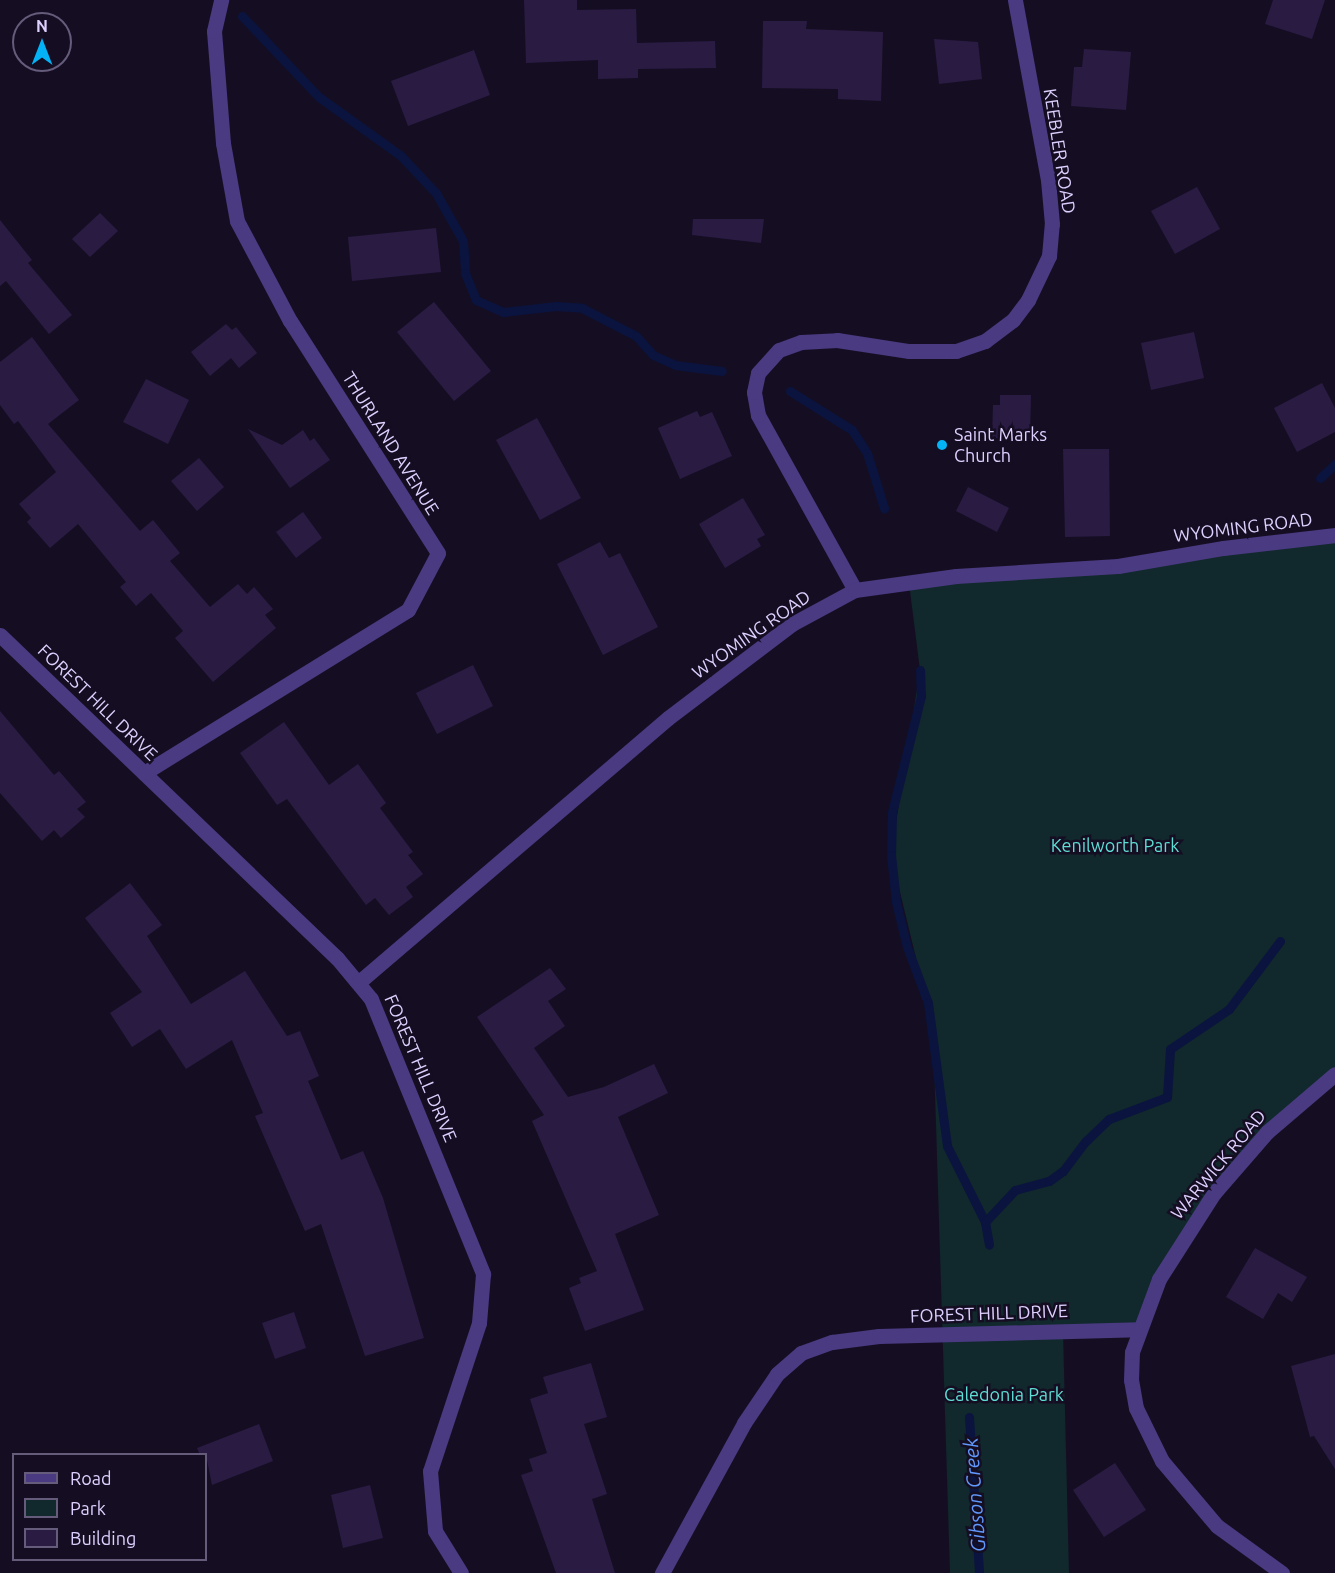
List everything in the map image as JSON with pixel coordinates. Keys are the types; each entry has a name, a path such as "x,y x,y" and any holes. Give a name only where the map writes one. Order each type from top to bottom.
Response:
{"street":[{"name":"THURLAND AVENUE","path":"144,773 408,610 438,553 290,321 237,221 223,143 214,31 221,0"},
{"name":"KEEBLER ROAD","path":"855,590 758,415 754,392 758,374 780,350 801,342 837,340 909,351 956,351 985,341 1013,320 1028,300 1049,256 1052,224 1048,180 1015,0"},
{"name":"WYOMING ROAD","path":"359,981 668,718 792,624 855,590 956,576 1118,566 1222,548 1335,536"},
{"name":"FOREST HILL DRIVE","path":"0,635 359,981 381,1022 483,1274 479,1323 430,1472 435,1531 461,1573"},
{"name":"WARWICK ROAD","path":"1138,1329 1171,1257 1214,1193 1266,1132 1335,1074"},
{"name":"FOREST HILL DRIVE","path":"662,1573 750,1413 777,1374 801,1353 832,1342 879,1336 1138,1329"},
{"path":"1138,1329 1130,1367 1133,1394 1140,1422 1162,1461 1217,1526 1282,1573"}],"green space":[{"name":"Kenilworth Park","path":"1335,535 1335,1074 1267,1132 1184,1235 1138,1329 1063,1330 1069,1573 950,1573 933,1028 891,855 920,670 909,583"}],"building":[{"path":"524,0 577,0 577,10 636,9 637,43 715,41 716,68 638,69 638,78 598,79 598,60 526,63"},
{"path":"1273,0 1325,0 1312,39 1265,24"},
{"path":"763,21 807,21 806,29 883,32 881,101 838,99 838,89 762,88"},
{"path":"934,39 978,42 982,79 939,84"},
{"path":"1084,49 1131,52 1126,110 1071,106 1074,67 1082,67"},
{"path":"474,50 490,95 408,126 391,81"},
{"path":"1197,187 1220,229 1175,254 1151,211"},
{"path":"100,213 118,231 90,257 72,239"},
{"path":"693,219 764,219 761,243 692,235"},
{"path":"0,220 32,260 28,263 72,315 49,334 6,281 0,286"},
{"path":"436,228 441,272 352,281 348,237"},
{"path":"434,302 491,371 454,401 397,332"},
{"path":"226,324 232,330 236,327 257,353 239,368 231,358 210,376 191,352"},
{"path":"1194,332 1204,378 1151,390 1141,343"},
{"path":"32,337 79,400 48,424 140,531 153,520 180,553 170,561 210,607 238,584 247,594 254,587 273,609 265,615 276,628 213,682 175,638 183,631 151,593 136,606 120,587 126,582 78,524 50,548 27,522 31,518 19,504 56,472 18,421 14,424 0,405 0,362"},
{"path":"146,379 189,400 168,444 123,422"},
{"path":"1322,383 1335,408 1335,432 1297,452 1274,408"},
{"path":"1000,395 1031,395 1030,439 992,438 993,405 1000,405"},
{"path":"697,411 700,417 712,412 732,456 680,479 658,428"},
{"path":"537,418 581,498 540,520 496,440"},
{"path":"248,429 282,445 303,430 310,441 314,438 330,460 290,488"},
{"path":"1063,449 1109,449 1110,536 1065,537"},
{"path":"199,458 224,487 197,511 171,481"},
{"path":"968,487 1009,508 997,532 956,511"},
{"path":"743,498 765,535 757,539 761,546 725,568 699,524"},
{"path":"303,512 322,538 296,558 276,532"},
{"path":"600,542 609,558 620,553 658,627 603,655 557,564"},
{"path":"473,665 493,706 437,734 416,693"},
{"path":"0,711 54,775 59,771 86,802 77,809 85,817 61,838 54,830 42,841 0,793"},
{"path":"284,722 329,785 358,764 386,803 380,808 413,852 408,855 423,874 406,887 413,897 389,915 375,898 366,905 287,799 277,805 240,753"},
{"path":"130,883 162,925 147,936 191,1004 245,971 287,1036 300,1031 319,1076 308,1081 341,1160 363,1151 383,1198 424,1338 365,1356 321,1224 305,1231 255,1116 263,1113 232,1040 186,1069 160,1029 132,1047 110,1013 142,992 85,918"},
{"path":"550,968 566,989 548,1001 565,1026 534,1048 568,1097 604,1087 654,1064 668,1093 618,1117 659,1215 615,1234 644,1310 585,1331 569,1288 581,1283 579,1278 597,1271 532,1121 544,1115 477,1017"},
{"path":"1255,1248 1307,1277 1292,1302 1278,1293 1263,1319 1226,1297"},
{"path":"294,1312 306,1348 275,1359 262,1323"},
{"path":"1335,1354 1335,1469 1314,1436 1310,1437 1291,1366"},
{"path":"591,1363 607,1417 584,1424 607,1494 592,1499 615,1573 556,1573 521,1475 533,1471 529,1459 547,1453 530,1399 548,1393 543,1377"},
{"path":"259,1424 273,1461 212,1485 207,1453 199,1453 197,1448"},
{"path":"1115,1463 1146,1510 1104,1537 1073,1490"},
{"path":"370,1485 383,1538 343,1548 331,1495"}],"waterway":[{"path":"242,16 319,97 401,156 436,193 463,241 465,273 476,300 503,312 556,306 582,308 636,336 653,355 675,365 722,371"},
{"path":"790,391 852,430 867,453 884,508"},
{"path":"1320,478 1335,464"},
{"path":"920,670 921,696 892,812 891,855 896,902 907,947 928,1003 947,1146 985,1222 989,1245"},
{"path":"985,1222 1015,1190 1049,1181 1063,1171 1086,1141 1109,1119 1167,1097 1170,1049 1229,1009 1280,941"},
{"name":"Gibson Creek","path":"969,1417 979,1573"}],"place":[{"name":"Saint Marks Church","path":"942,445"}],"park label":[{"name":"Caledonia Park","path":"1004,1394"}]}
